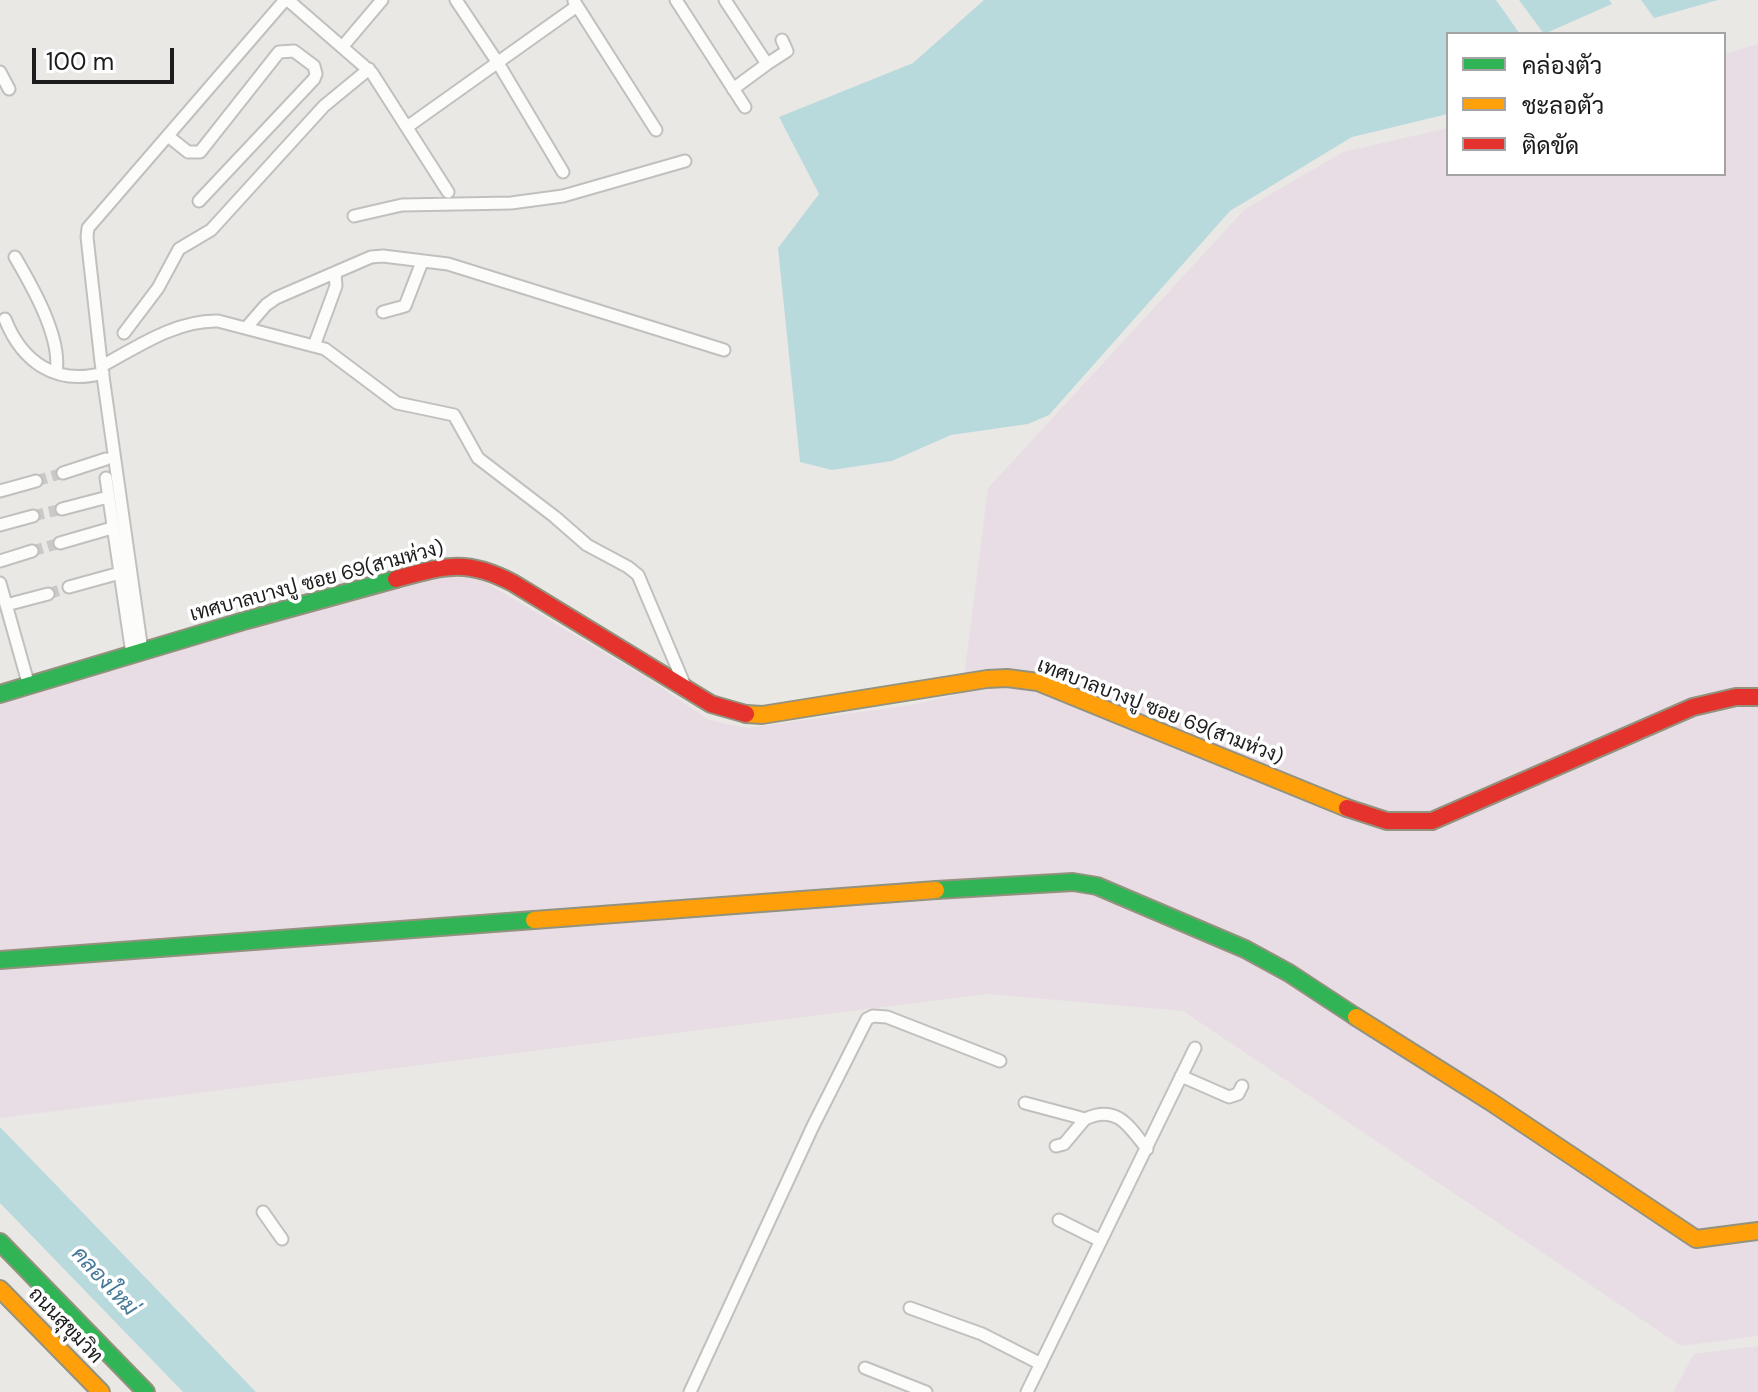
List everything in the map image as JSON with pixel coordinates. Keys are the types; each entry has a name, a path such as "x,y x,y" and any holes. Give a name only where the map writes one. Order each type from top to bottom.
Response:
{"main road":[{"name":"เทศบาลบางปู ซอย 69(สามห่วง)","path":"0,694 445,566 466,565 482,568 513,583 687,690 728,711 762,715 987,679 1038,682 1346,808 1403,823 1432,821 1449,815 1693,707 1736,697 1758,697"},
{"path":"0,960 991,885 1073,882 1097,886 1289,973 1499,1107 1696,1239 1758,1231"},
{"name":"ถนนสุขุมวิท","path":"3,1251 146,1392"},
{"name":"ถนนสุขุมวิท","path":"0,1289 101,1392"}],"street":[{"path":"137,653 88,228 286,0 369,69 448,192"},
{"path":"343,46 382,0"},
{"path":"456,0 563,172"},
{"path":"676,0 745,107"},
{"path":"725,0 767,64"},
{"path":"407,127 498,63 575,3 656,130"},
{"path":"733,89 787,51 782,40"},
{"path":"168,136 188,152 200,152 279,52 294,51 314,66 314,79 199,201"},
{"path":"124,333 158,288 179,249 211,230 324,106 369,69"},
{"path":"0,72 9,89"},
{"path":"354,216 402,205 511,203 563,196 685,161"},
{"path":"246,328 270,301 377,256 464,267 724,350"},
{"path":"15,257 34,290 64,374"},
{"path":"383,312 405,306 422,262"},
{"path":"314,346 336,286 335,273"},
{"path":"5,319 13,339 39,365 64,374 90,377 102,363 162,333 210,321 246,328 329,353 404,406 454,415 478,458 587,545 634,571 641,580 657,626 687,690"},
{"path":"63,473 106,459"},
{"path":"106,478 112,528 137,653"},
{"path":"0,491 36,481"},
{"path":"62,509 108,497"},
{"path":"0,525 33,516"},
{"path":"60,543 112,528"},
{"path":"0,561 32,551"},
{"path":"69,587 120,573"},
{"path":"0,583 29,686"},
{"path":"3,600 48,594"},
{"path":"690,1392 813,1126 867,1019 887,1017 1000,1061"},
{"path":"1027,1392 1195,1048"},
{"path":"1181,1076 1229,1097 1238,1094 1242,1086"},
{"path":"1025,1103 1085,1119"},
{"path":"1056,1146 1064,1144 1085,1119 1097,1114 1131,1126 1147,1149"},
{"path":"263,1212 282,1239"},
{"path":"1059,1220 1101,1241"},
{"path":"910,1308 982,1334 1041,1364"},
{"path":"865,1368 926,1392"}],"shaded area":[{"path":"1758,44 1758,1336 1681,1346 1183,1011 987,994 0,1118 0,700 447,574 481,580 647,678 709,720 747,728 911,705 962,693 988,488 1245,209 1343,152 1446,128 1446,176 1726,176 1726,53"},
{"path":"1758,1346 1758,1392 1673,1392 1694,1354"}],"water":[{"path":"984,0 1496,0 1519,32 1446,32 1446,114 1352,137 1230,211 1049,415 1028,424 951,435 892,461 832,470 800,462 778,248 819,194 779,117 913,63"},
{"path":"1519,0 1609,0 1612,4 1549,32 1543,32"},
{"path":"1641,0 1718,0 1654,18"},
{"name":"คลองใหม่","path":"0,1127 256,1392 183,1392 0,1203"}],"tunnel":[{"path":"36,481 63,473"},
{"path":"33,516 62,509"},
{"path":"32,551 60,543"},
{"path":"48,594 69,587"}],"traffic: fast":[{"path":"0,694 396,579"},
{"path":"936,890 1073,882 1097,886 1245,949 1289,973 1356,1017"},
{"path":"0,960 534,920"},
{"path":"0,1242 146,1392"}],"traffic: slow":[{"path":"746,714 762,715 987,679 1038,682 1347,808"},
{"path":"534,920 936,890"},
{"path":"1356,1017 1491,1102 1696,1239 1758,1231"},
{"path":"0,1289 101,1392"}],"traffic: jam":[{"path":"396,579 455,567 468,567 496,575 711,704 746,714"},
{"path":"1347,808 1387,821 1432,821 1693,707 1736,697 1758,697"}]}
